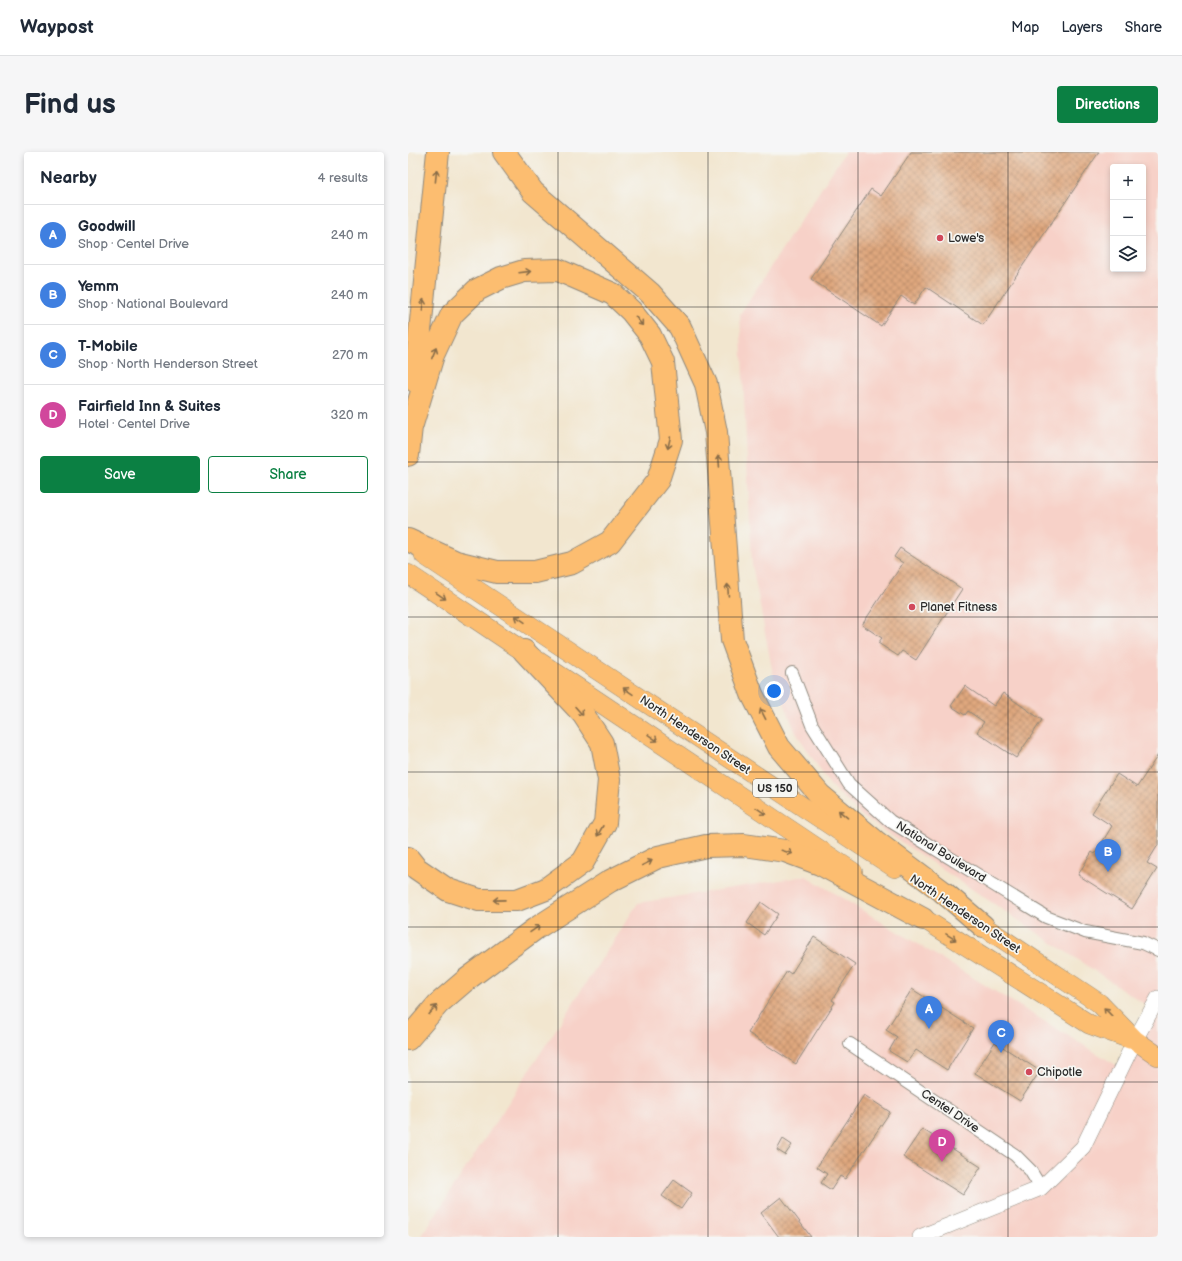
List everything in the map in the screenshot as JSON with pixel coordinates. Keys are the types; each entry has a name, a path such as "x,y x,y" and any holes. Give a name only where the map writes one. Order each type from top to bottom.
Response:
{"highway":[{"path":"408,455 438,152"},
{"path":"504,152 533,192 650,293 680,327 706,384 716,432 732,640 752,694 780,747 820,796 875,841 942,891 983,926"},
{"path":"408,540 456,562 497,572 535,572 572,563 610,542 658,480 671,440 663,362 650,335 631,311 613,294 558,270 524,271 501,278 477,290 452,314 433,355 410,431"},
{"path":"408,858 416,868 448,890 480,900 518,900 546,889 583,862 605,823 610,780 602,743 583,714 524,652"},
{"path":"408,1039 438,1004 454,990 535,929 610,881 658,857 706,846 744,845 785,851 820,864 923,919"}],"main road":[{"name":"North Henderson Street","path":"408,544 1099,1004 1135,1040 1158,1056"},
{"name":"North Henderson Street","path":"408,574 923,919 1089,1024 1135,1040"}],"street":[{"name":"National Boulevard","path":"792,673 812,725 849,784 890,821 1046,917 1085,932 1142,943 1158,950"},
{"path":"920,1237 1041,1188 1083,1147 1135,1040 1158,998"},
{"name":"Centel Drive","path":"850,1044 1015,1155 1030,1170 1041,1188"}],"shaded area":[{"path":"845,152 1158,152 1158,1237 421,1237 638,903 806,876 1121,1068 1152,1009 862,816 830,785 795,731 773,674 752,564 740,314"}],"building":[{"name":"Lowe's","path":"911,152 1099,152 983,325 926,287 914,305 901,296 881,326 811,279 871,189 881,196"},
{"name":"Planet Fitness","path":"900,548 962,589 916,660 902,651 898,656 878,643 882,638 862,625 903,563 894,557"},
{"path":"965,686 994,706 1003,693 1042,720 1016,758 977,732 984,722 968,711 965,715 951,706"},
{"path":"1158,755 1158,845 1147,863 1157,869 1132,909 1078,875 1092,852 1095,854 1112,826 1092,813 1117,774 1137,787"},
{"path":"761,902 778,914 764,935 747,923"},
{"path":"814,937 855,964 832,1000 835,1002 796,1064 748,1033 787,971 791,974"},
{"path":"912,989 973,1028 947,1070 916,1050 907,1062 889,1051 897,1037 886,1030"},
{"path":"995,1042 1040,1071 1020,1101 975,1073"},
{"path":"864,1095 890,1112 845,1179 840,1176 831,1190 821,1183 827,1174 817,1167"},
{"path":"922,1129 981,1167 963,1195 903,1157"},
{"path":"783,1139 792,1145 785,1155 777,1150"},
{"path":"674,1180 692,1193 681,1209 662,1196"},
{"path":"781,1197 811,1237 779,1237 761,1213"}],"place":[{"name":"Lowe's","path":"940,238"},
{"name":"Planet Fitness","path":"912,607"},
{"name":"Yemm","path":"1108,872"},
{"name":"Goodwill","path":"929,1029"},
{"name":"T-Mobile","path":"1001,1053"},
{"name":"Chipotle","path":"1029,1072"},
{"name":"Fairfield Inn & Suites","path":"942,1162"}]}
